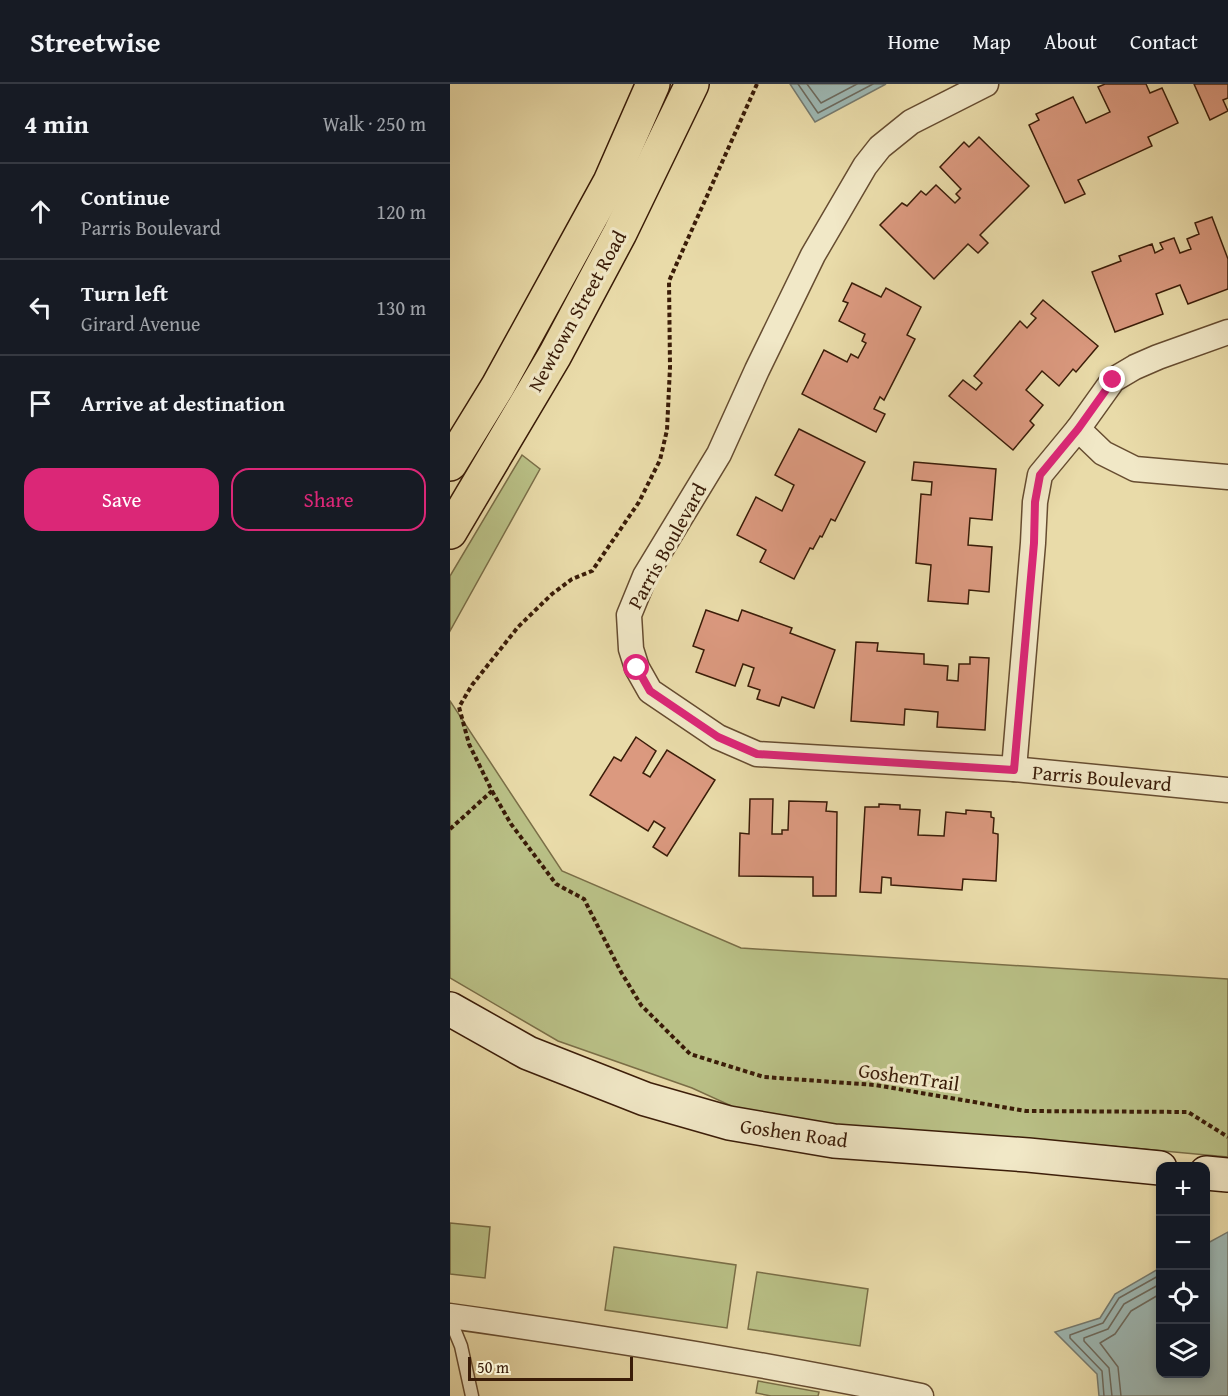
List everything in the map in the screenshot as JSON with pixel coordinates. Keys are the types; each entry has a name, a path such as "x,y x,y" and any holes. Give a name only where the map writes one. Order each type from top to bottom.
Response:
{"main road":[{"name":"Newtown Street Road","path":"450,464 498,386 610,182 653,84"},
{"name":"Newtown Street Road","path":"450,532 555,355 620,233 692,84"},
{"name":"Goshen Road","path":"450,1009 528,1053 645,1099 729,1123 834,1141 1028,1155 1156,1168"},
{"path":"1210,1173 1228,1175"}],"street":[{"name":"Parris Boulevard","path":"986,84 910,122 880,147 865,166 813,255 718,454 645,576 628,615 637,668 650,691 718,737 757,754 1014,770 1228,790"},
{"path":"1014,770 1034,543 1035,502 1040,475 1078,429 1113,380 1158,357 1228,332"},
{"path":"1078,429 1103,453 1135,469 1228,477"},
{"path":"450,1318 536,1328 798,1372 921,1396"}],"lane":[{"path":"450,1318 461,1346 471,1396"}],"path":[{"name":"GoshenTrail","path":"757,84 669,281 670,367 667,430 660,460 639,502 592,571 572,579 552,594 518,627 472,685 459,707 469,744 511,824 556,884 584,899 621,972 641,1005 690,1054 764,1077 875,1085 1026,1111 1188,1112 1228,1137"},
{"path":"450,829 492,791"}],"green space":[{"path":"522,455 540,469 450,631 450,576"},
{"path":"450,701 562,871 741,948 1228,979 1228,1157 1024,1138 769,1123 692,1088 558,1041 450,978"},
{"path":"450,1223 490,1227 485,1278 450,1274"},
{"path":"614,1247 736,1265 727,1328 605,1310"},
{"path":"757,1272 868,1289 860,1346 748,1329"},
{"path":"758,1381 819,1392 818,1396 771,1396 756,1393"}],"water":[{"path":"790,84 886,84 815,122"},
{"path":"1228,1232 1228,1396 1099,1396 1097,1374 1055,1332 1100,1318 1115,1294 1156,1270 1156,1378 1210,1378 1210,1242"}],"building":[{"path":"1105,84 1146,84 1150,93 1162,88 1178,123 1148,137 1152,146 1078,180 1085,194 1065,203 1029,125 1039,120 1036,114 1073,97 1086,123 1110,112 1098,87"},
{"path":"1194,84 1228,84 1228,98 1223,100 1228,111 1210,120"},
{"path":"979,137 1029,186 980,235 988,243 978,253 968,244 934,279 880,225 902,203 907,206 921,191 926,195 936,185 955,203 960,198 956,194 961,189 940,167 964,142 969,147"},
{"path":"1212,217 1228,259 1228,289 1188,304 1180,285 1156,294 1163,314 1115,332 1092,272 1121,261 1119,256 1152,244 1155,253 1163,249 1160,243 1174,238 1180,253 1191,249 1187,239 1199,234 1195,223"},
{"path":"852,283 881,297 886,288 921,307 907,335 915,339 884,400 880,397 874,409 885,414 876,432 802,394 824,350 847,362 851,354 858,358 866,343 862,341 865,334 839,321 848,303 843,301"},
{"path":"1043,300 1098,346 1076,372 1073,369 1059,386 1042,371 1026,390 1043,405 1030,421 1034,425 1013,450 949,396 963,380 976,390 982,383 974,376 1020,321 1027,328 1036,318 1031,314"},
{"path":"799,429 865,462 835,521 831,519 822,537 820,536 813,549 810,548 794,579 760,562 766,550 737,535 756,497 782,511 794,485 775,475"},
{"path":"914,462 996,469 992,520 970,518 968,545 992,547 989,592 969,590 968,604 928,601 931,565 916,563 921,494 931,495 932,482 912,480"},
{"path":"706,610 738,621 742,610 792,628 790,633 835,650 814,708 782,697 779,706 757,699 760,690 748,686 754,668 743,664 735,686 696,672 704,650 693,646"},
{"path":"856,642 878,643 877,651 924,654 924,664 948,666 947,680 958,681 959,664 970,664 970,657 989,658 985,730 937,727 938,712 905,709 904,725 851,721"},
{"path":"636,737 656,751 643,773 650,777 667,750 715,780 667,856 653,847 665,828 654,821 648,831 590,795 614,757 621,761"},
{"path":"750,799 773,799 772,834 782,834 782,830 788,830 789,801 827,802 826,811 837,812 836,896 813,896 813,877 739,876 740,833 749,834"},
{"path":"879,804 900,805 900,809 920,810 918,835 944,836 946,812 966,814 966,810 991,812 991,817 994,818 993,833 998,834 996,881 963,879 962,890 891,885 891,878 882,877 881,893 860,892 865,807 879,807"}],"route":[{"path":"637,668 650,691 718,737 757,754 1014,770 1034,543 1035,502 1040,475 1078,429 1113,380"}]}
